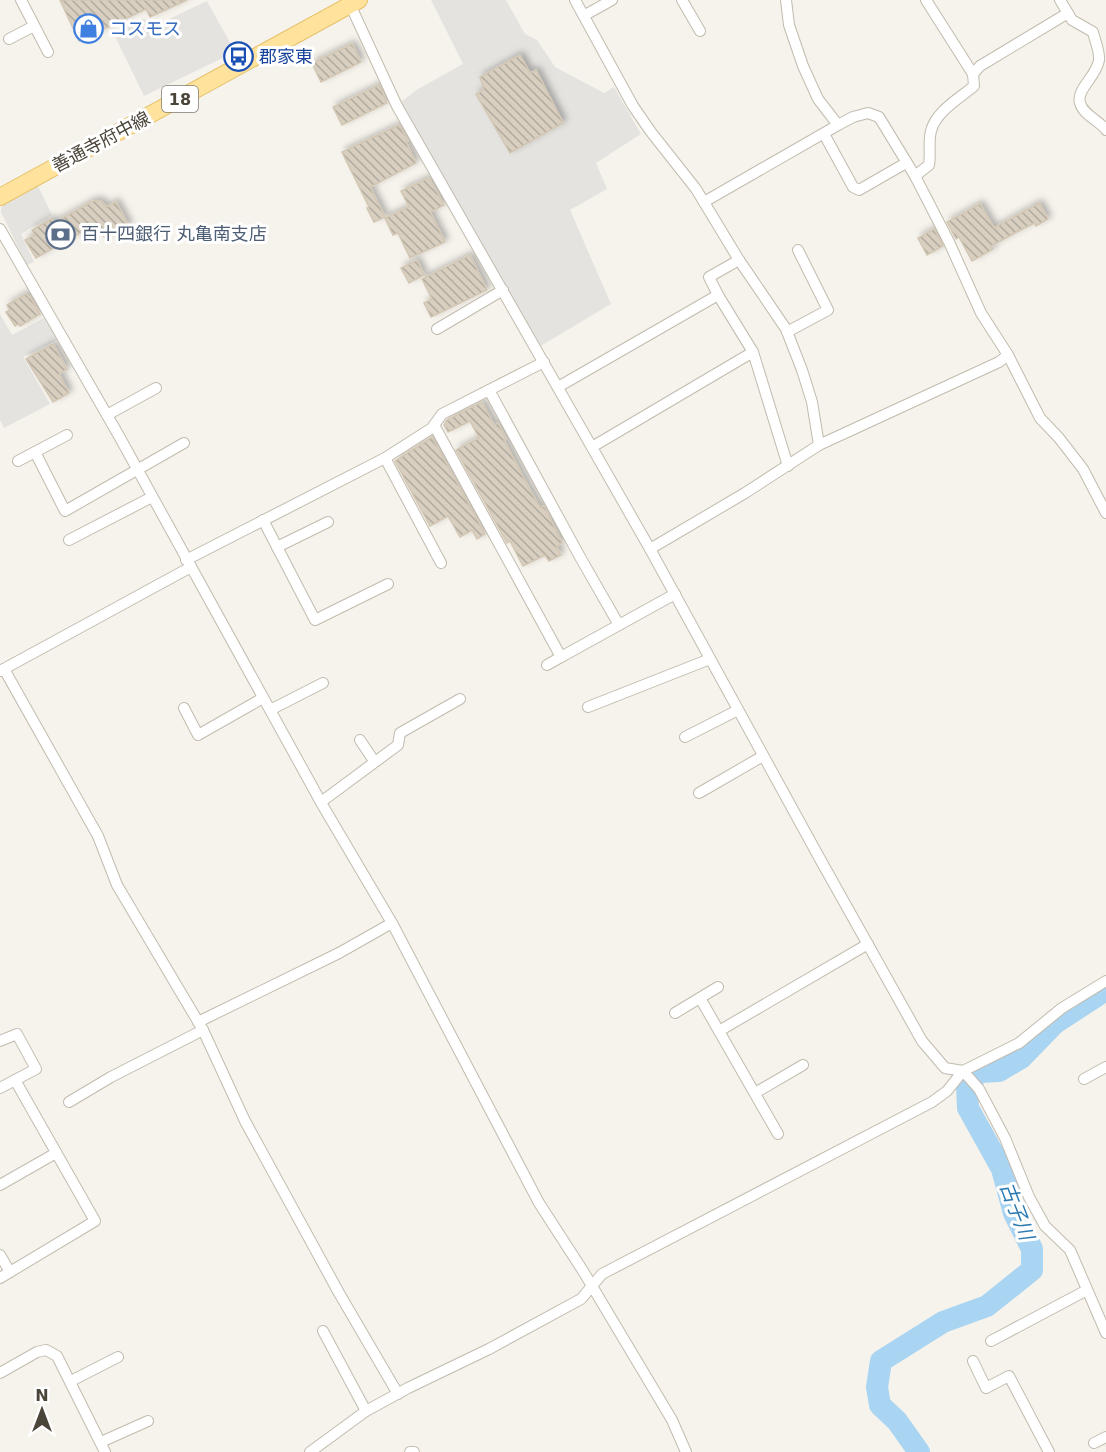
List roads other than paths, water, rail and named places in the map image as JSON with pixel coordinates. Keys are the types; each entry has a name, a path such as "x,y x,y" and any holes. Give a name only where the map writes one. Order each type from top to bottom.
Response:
{"main road":[{"name":"善通寺府中線","path":"0,197 352,2"}],"street":[{"path":"21,0 48,52"},
{"path":"575,0 633,105 651,132 696,189 739,260 787,332 812,402 819,445"},
{"path":"585,15 612,0"},
{"path":"682,0 700,31"},
{"path":"786,0 789,25 803,66 818,99 838,125"},
{"path":"915,176 929,165 930,132 935,122 954,100 974,86 973,74 926,0"},
{"path":"1060,0 1072,20 1106,39"},
{"path":"352,2 397,106 651,549 922,1041 945,1068 965,1073 979,1089 1005,1138 1029,1197 1045,1226 1070,1250 1106,1333"},
{"path":"973,74 980,66 1068,13"},
{"path":"9,39 34,26"},
{"path":"1093,32 1099,59 1094,75 1080,95 1080,104 1086,113 1103,125 1106,130"},
{"path":"704,202 853,117 868,113 879,117 915,176 949,242 981,313 1008,355 1040,418 1083,469 1106,513"},
{"path":"824,134 854,188 859,190 906,163"},
{"path":"0,230 107,415 321,802 392,923 539,1203 592,1286 672,1420 686,1452"},
{"path":"787,332 828,310 798,250"},
{"path":"739,260 709,277 753,352 788,466"},
{"path":"437,328 503,290"},
{"path":"558,387 718,295"},
{"path":"592,447 753,352"},
{"path":"651,549 745,493 819,445 999,362 1008,355"},
{"path":"398,1394 245,1121 201,1026 117,885 98,836 2,670 264,520 385,458 434,425 442,414 544,362"},
{"path":"107,415 156,388"},
{"path":"489,390 619,625"},
{"path":"434,425 561,657"},
{"path":"18,461 67,435"},
{"path":"35,452 66,511 184,443"},
{"path":"385,458 441,564"},
{"path":"69,540 152,497"},
{"path":"264,520 315,620 388,584"},
{"path":"277,547 328,522"},
{"path":"547,665 675,594"},
{"path":"588,707 710,659"},
{"path":"270,710 323,683"},
{"path":"184,708 198,735 263,698"},
{"path":"321,802 398,745 400,733 460,699"},
{"path":"684,737 738,710"},
{"path":"360,740 374,761"},
{"path":"699,793 763,756"},
{"path":"69,1102 201,1026 392,923"},
{"path":"719,1031 868,944"},
{"path":"310,1452 366,1411 489,1349 581,1299 602,1274 932,1102 965,1073 1019,1043 1062,1008 1106,981"},
{"path":"675,1013 717,987"},
{"path":"700,998 778,1134"},
{"path":"0,1041 17,1034 36,1069 0,1088"},
{"path":"755,1094 803,1065"},
{"path":"1084,1079 1106,1067"},
{"path":"0,1255 5,1275 95,1221 15,1080"},
{"path":"0,1185 56,1153"},
{"path":"991,1341 1087,1290"},
{"path":"323,1331 366,1411"},
{"path":"0,1373 37,1352 46,1350 57,1356 103,1447 148,1420"},
{"path":"71,1381 118,1357"},
{"path":"973,1361 986,1388 1009,1376 1049,1452"},
{"path":"1094,1443 1106,1437"}],"waterway":[{"name":"古子川","path":"919,1452 897,1421 880,1405 877,1387 881,1361 943,1322 987,1306 1032,1270 1032,1249 1014,1213 1002,1169 968,1108 967,1086 979,1072 999,1071 1021,1058 1055,1023 1106,990"}],"place":[{"name":"コスモス","path":"88,29"},
{"name":"郡家東","path":"238,57"},
{"name":"百十四銀行 丸亀南支店","path":"60,234"}]}
